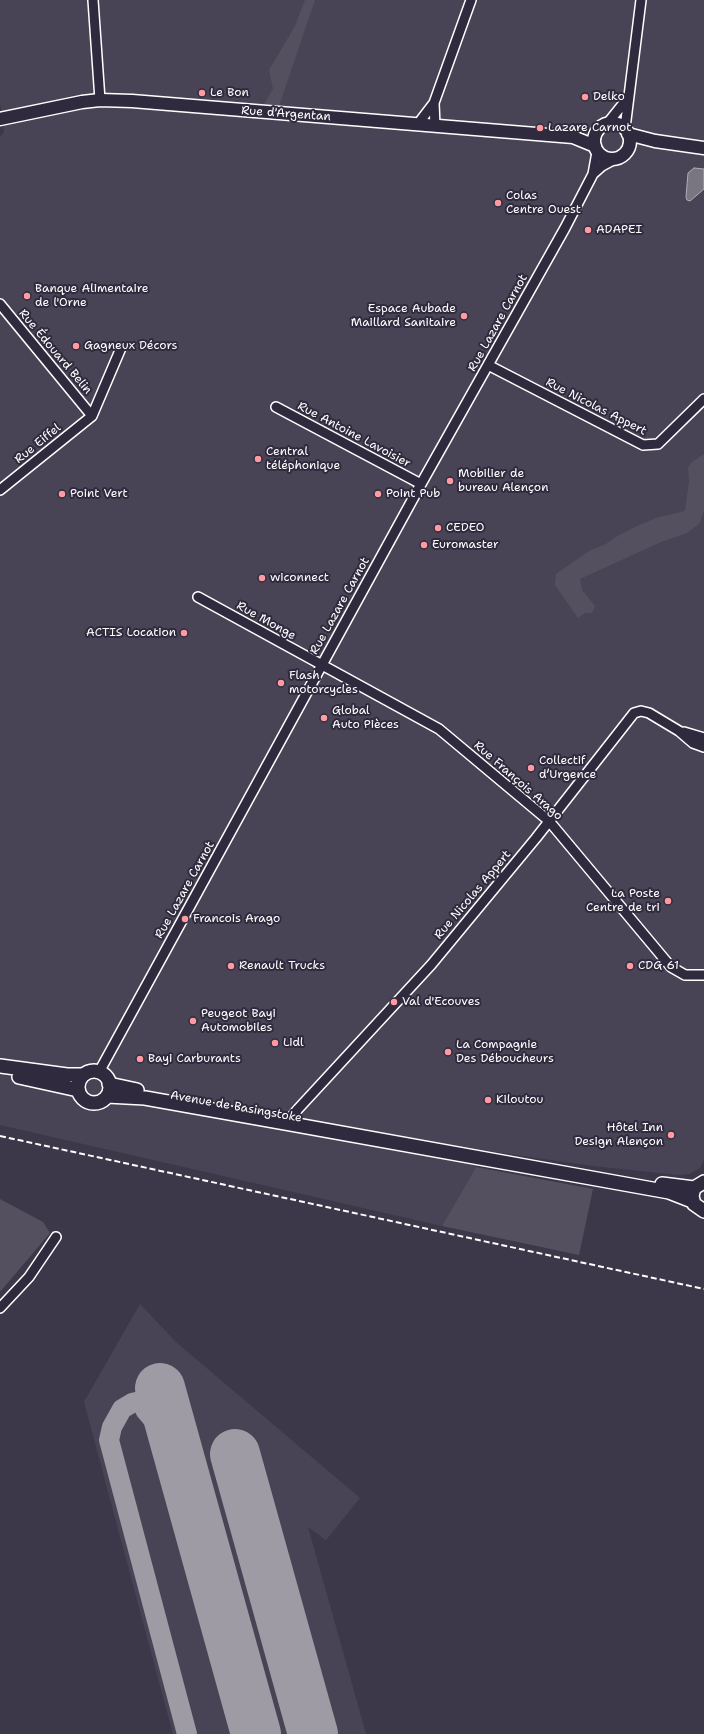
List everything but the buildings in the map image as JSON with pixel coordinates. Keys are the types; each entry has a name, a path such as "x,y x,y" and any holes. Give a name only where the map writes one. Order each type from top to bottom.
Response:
{"main road":[{"name":"Rue d'Argentan","path":"0,119 100,100 303,114 573,137 596,149"},
{"path":"655,141 629,147 621,156 615,159 608,159 596,149 594,138 602,127 616,123 626,131 655,141 704,148"},
{"name":"Rue d'Argentan","path":"573,137 602,127"},
{"path":"626,131 629,147"},
{"path":"0,1066 66,1075 83,1075 91,1071 99,1072 104,1075 108,1090 98,1102 88,1102 80,1095 78,1090 78,1082 83,1075"},
{"path":"0,1074 61,1085 78,1090"},
{"name":"Avenue de Basingstoke","path":"108,1090 145,1098 292,1120 362,1134 641,1181 699,1186"},
{"path":"699,1186 697,1207 704,1211"}],"street":[{"path":"92,0 100,100"},
{"path":"421,125 421,120 434,103 471,0"},
{"path":"626,131 628,98 641,0"},
{"path":"602,127 628,98"},
{"path":"434,103 435,126"},
{"name":"Rue Lazare Carnot","path":"99,1072 421,484 565,228 593,174 596,149"},
{"name":"Rue Lazare Carnot","path":"593,174 602,166 615,159"},
{"name":"Rue Édouard Belin","path":"0,304 92,416"},
{"path":"92,416 121,348"},
{"name":"Rue Nicolas Appert","path":"488,365 643,445 658,444 704,399"},
{"name":"Rue Antoine Lavoisier","path":"276,407 421,484"},
{"name":"Rue Eiffel","path":"0,490 92,416"},
{"name":"Rue Monge","path":"198,598 322,665"},
{"name":"Rue François Arago","path":"322,665 439,729 549,821 671,967 684,975 704,975"},
{"name":"Rue Nicolas Appert","path":"292,1120 427,970 549,821 634,713 641,711 649,713 704,748"},
{"name":"Rue Nicolas Appert","path":"679,731 704,738"},
{"path":"0,1308 29,1277 56,1237"}],"shaded area":[{"path":"0,0 704,0 704,1159 700,1168 689,1174 678,1175 593,1166 481,1150 478,1163 442,1226 0,1125 0,137 4,132 0,102"},
{"path":"305,0 315,0 279,106 264,104 273,89 269,70 295,26"},
{"path":"694,168 704,169 704,189 690,201 687,200 686,197 688,173"},
{"path":"704,454 704,510 700,523 687,533 661,542 580,579 582,590 595,606 592,613 585,613 578,618 555,585 556,574 589,551 606,544 637,526 659,517 685,511 689,481 688,468 691,463"},
{"path":"476,1167 593,1189 579,1255 442,1226"},
{"path":"0,1199 43,1222 50,1233 0,1292"},
{"path":"140,1304 177,1343 360,1498 326,1540 308,1527 366,1734 173,1734 84,1402"}],"taxiway":[{"path":"159,1395 146,1400 145,1410 151,1417 167,1425 174,1436"},
{"path":"162,1396 132,1403 122,1409 112,1427 109,1440 187,1734"}],"runway":[{"path":"160,1388 256,1734"},
{"path":"235,1454 313,1734"}],"railway":[{"path":"0,1136 704,1289"}],"place":[{"name":"Le Bon","path":"202,93"},
{"name":"Delko","path":"585,97"},
{"name":"Lazare Carnot","path":"540,128"},
{"name":"Colas Centre Ouest","path":"498,203"},
{"name":"ADAPEI","path":"588,230"},
{"name":"Banque Alimentaire de l'Orne","path":"27,296"},
{"name":"Espace Aubade Maillard Sanitaire","path":"464,316"},
{"name":"Gagneux Décors","path":"76,346"},
{"name":"Central téléphonique","path":"258,459"},
{"name":"Mobilier de bureau Alençon","path":"450,481"},
{"name":"Point Vert","path":"62,494"},
{"name":"Point Pub","path":"378,494"},
{"name":"CEDEO","path":"438,528"},
{"name":"Euromaster","path":"424,545"},
{"name":"wiconnect","path":"262,578"},
{"name":"ACTIS Location","path":"184,633"},
{"name":"Flash motorcycles","path":"281,683"},
{"name":"Global Auto Pièces","path":"324,718"},
{"name":"Collectif d’Urgence","path":"531,768"},
{"name":"La Poste Centre de tri","path":"668,901"},
{"name":"Francois Arago","path":"185,919"},
{"name":"Renault Trucks","path":"231,966"},
{"name":"CDG 61","path":"630,966"},
{"name":"Val d'Ecouves","path":"394,1002"},
{"name":"Peugeot Bayi Automobiles","path":"193,1021"},
{"name":"Lidl","path":"275,1043"},
{"name":"La Compagnie Des Déboucheurs","path":"448,1052"},
{"name":"Bayi Carburants","path":"140,1059"},
{"name":"Kiloutou","path":"488,1100"},
{"name":"Hôtel Inn Design Alençon","path":"671,1135"}]}
